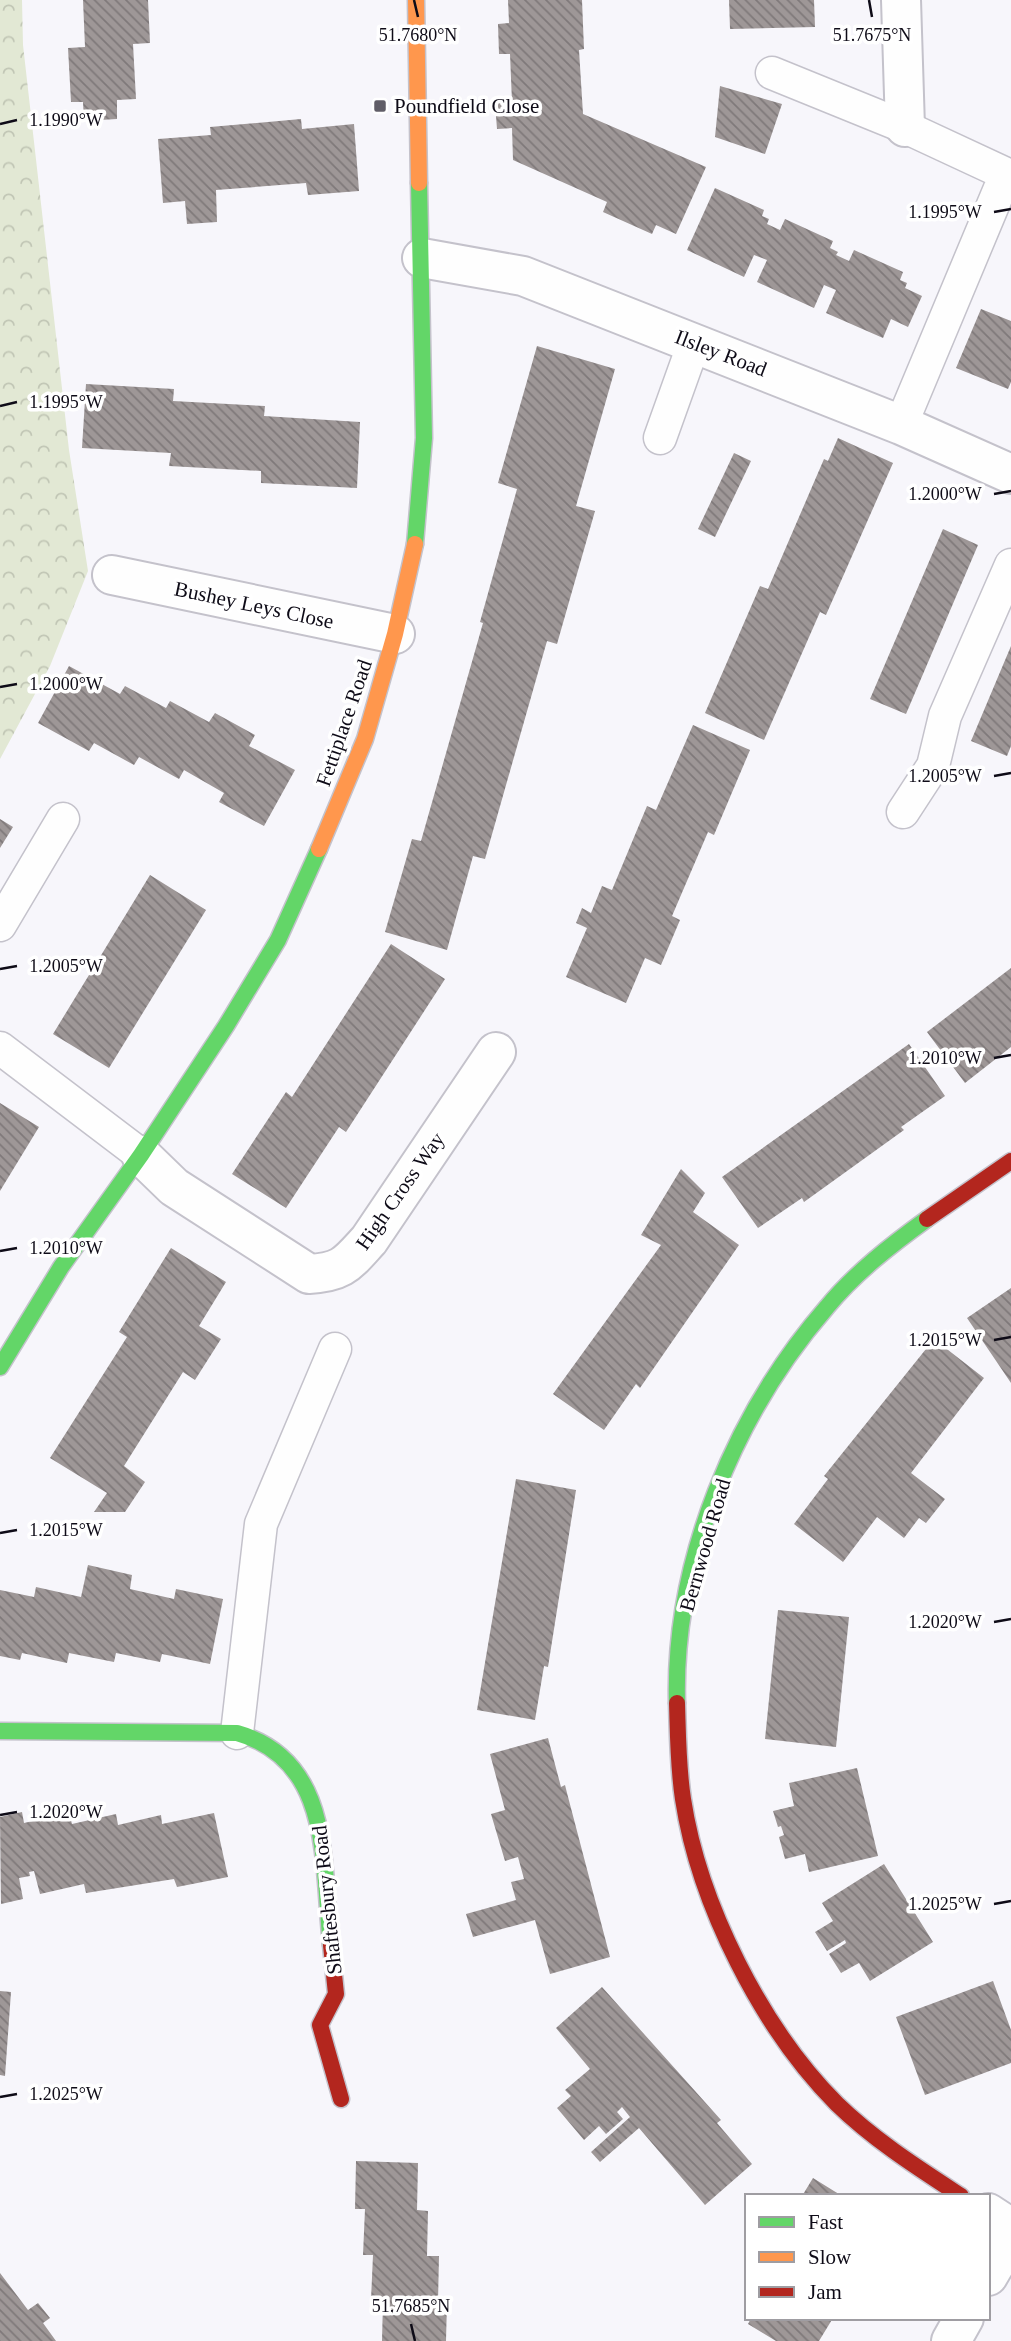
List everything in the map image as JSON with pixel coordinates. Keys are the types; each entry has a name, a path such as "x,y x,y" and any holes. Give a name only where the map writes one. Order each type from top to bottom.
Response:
{"street":[{"name":"Fettiplace Road","path":"0,1367 61,1267 141,1155 226,1026 299,898 365,739 395,634 416,537 423,450 416,0"},
{"path":"901,0 905,127"},
{"name":"Ilsley Road","path":"422,258 523,276 901,425 1011,474"},
{"name":"Bushey Leys Close","path":"112,575 395,634"},
{"name":"High Cross Way","path":"141,1155 174,1187 309,1274 331,1272 343,1268 369,1240 496,1052"},
{"name":"Bernwood Road","path":"958,2194 858,2125 804,2068 749,1983 712,1900 684,1807 675,1712 684,1608 710,1511 740,1434 783,1363 827,1306 878,1256 937,1209 1011,1161"},
{"name":"Shaftesbury Road","path":"0,1731 237,1733 262,1740 283,1757 305,1782 317,1811 336,1994 320,2025 341,2099"},
{"path":"990,2214 1011,2228"},
{"path":"990,2273 1011,2237"},
{"path":"951,2341 963,2320"}],"lane":[{"path":"772,73 905,127 1006,174 901,425"},
{"path":"660,438 694,343"},
{"path":"903,812 933,766 945,716 1011,565"},
{"path":"0,925 62,819"},
{"path":"0,1048 141,1155"},
{"path":"237,1733 261,1524 335,1349"}],"green space":[{"path":"0,0 22,0 23,45 69,450 88,571 50,666 0,759"}],"building":[{"path":"83,0 148,0 150,43 133,44 136,99 117,100 117,119 84,121 83,102 71,102 68,48 85,47"},
{"path":"508,0 582,0 584,49 579,50 583,114 706,167 676,234 656,225 652,234 603,212 607,202 513,160 512,128 497,129 495,103 512,102 510,54 499,54 498,24 509,23"},
{"path":"729,0 814,0 815,27 730,29"},
{"path":"720,86 782,104 765,154 715,137"},
{"path":"301,119 302,129 354,124 359,191 308,195 306,183 216,190 217,222 187,224 185,201 163,203 158,139 211,135 210,127"},
{"path":"715,188 764,210 762,216 769,219 767,224 780,230 785,219 833,241 830,248 838,252 836,255 849,261 854,250 903,272 900,280 907,283 905,288 922,296 908,327 891,319 883,338 826,313 836,290 824,285 814,308 757,282 767,260 754,255 744,277 687,250"},
{"path":"981,309 1011,321 1011,382 1008,389 956,368"},
{"path":"537,346 615,369 576,506 595,511 557,644 547,641 485,859 473,856 447,950 385,932 412,839 421,841 483,623 480,622 517,489 498,483"},
{"path":"86,384 174,389 173,401 265,406 264,416 360,422 357,488 261,483 261,471 169,466 171,453 82,448"},
{"path":"838,438 893,463 826,615 820,612 764,740 705,713 760,586 768,589 824,459 828,461"},
{"path":"734,453 751,461 715,537 698,529"},
{"path":"943,529 978,545 906,714 870,699"},
{"path":"1011,646 1011,746 1007,756 971,741"},
{"path":"69,666 120,694 125,686 166,708 170,701 209,722 215,713 255,735 249,746 295,770 264,826 219,802 224,793 184,770 179,779 139,757 134,765 94,743 89,751 38,723"},
{"path":"693,725 750,750 714,835 708,832 672,916 680,920 661,965 645,958 626,1003 566,977 587,928 576,923 582,908 591,913 602,886 612,890 647,806 656,810"},
{"path":"0,819 13,827 0,848"},
{"path":"150,875 206,910 109,1068 53,1034"},
{"path":"391,944 445,979 346,1132 339,1127 286,1208 232,1174 286,1092 292,1097"},
{"path":"1011,968 1011,1047 965,1083 927,1032"},
{"path":"909,1044 945,1096 901,1127 904,1130 804,1202 802,1198 758,1228 722,1177"},
{"path":"0,1103 39,1127 0,1191"},
{"path":"681,1169 705,1193 693,1212 739,1245 640,1388 636,1384 604,1430 553,1394 661,1245 641,1235"},
{"path":"171,1248 226,1282 199,1326 221,1339 195,1380 183,1372 124,1466 145,1482 125,1512 94,1512 107,1493 50,1458 127,1337 119,1332"},
{"path":"1011,1288 1011,1383 967,1318"},
{"path":"934,1339 984,1378 911,1473 945,1499 926,1523 919,1518 904,1538 877,1517 843,1562 794,1524 828,1479 824,1476"},
{"path":"516,1479 576,1490 548,1667 544,1666 535,1720 477,1710"},
{"path":"88,1565 132,1575 130,1589 174,1599 176,1589 223,1599 210,1664 162,1654 160,1662 116,1653 114,1662 69,1653 67,1663 22,1653 20,1660 0,1656 0,1590 34,1597 36,1587 81,1597"},
{"path":"778,1610 849,1617 836,1747 765,1739"},
{"path":"548,1738 561,1787 565,1785 610,1957 550,1974 535,1920 473,1937 466,1914 516,1900 511,1882 524,1879 518,1857 505,1861 491,1814 505,1810 490,1754"},
{"path":"857,1768 878,1856 809,1872 805,1854 785,1859 779,1837 784,1835 781,1826 778,1827 773,1811 794,1806 789,1783"},
{"path":"22,1812 24,1823 69,1813 72,1824 116,1814 118,1825 161,1815 162,1824 214,1813 228,1877 177,1887 174,1879 86,1893 84,1884 40,1894 34,1871 29,1872 30,1876 19,1878 23,1899 1,1904 0,1817"},
{"path":"884,1864 933,1942 870,1981 859,1963 841,1973 829,1954 846,1943 845,1940 827,1951 815,1932 833,1921 822,1903"},
{"path":"993,1981 1011,2030 1011,2063 925,2095 896,2017"},
{"path":"602,1987 721,2120 717,2123 752,2164 705,2205 639,2128 600,2162 591,2152 630,2117 622,2107 617,2112 623,2119 606,2134 599,2126 584,2140 557,2108 571,2096 565,2090 590,2069 556,2028"},
{"path":"0,1991 11,1992 5,2076 0,2075"},
{"path":"356,2161 418,2163 417,2210 428,2211 427,2256 439,2256 438,2302 447,2302 446,2341 382,2341 383,2300 371,2300 373,2255 363,2255 365,2209 355,2209"},
{"path":"813,2178 839,2194 803,2194"},
{"path":"0,2273 28,2310 38,2303 50,2318 43,2323 56,2341 0,2341"},
{"path":"750,2320 832,2320 819,2341 776,2341 748,2324"}],"traffic: fast":[{"path":"415,544 424,438 419,183"},
{"path":"0,1367 61,1267 141,1155 226,1026 278,940 319,849"},
{"path":"677,1703 679,1650 686,1596 698,1543 738,1441 764,1394 827,1307 874,1260 927,1219"},
{"path":"0,1731 237,1733 268,1747 291,1766 307,1791 317,1819 323,1849 331,1945"}],"traffic: slow":[{"path":"416,0 419,183"},
{"path":"319,849 365,739 395,634 415,544"}],"traffic: jam":[{"path":"927,1219 1011,1161"},
{"path":"677,1703 680,1775 691,1839 719,1922 760,2002 810,2074 837,2104 881,2142 958,2194"},
{"path":"331,1945 336,1994 320,2025 341,2099"}],"place":[{"name":"Poundfield Close","path":"380,106"}]}
